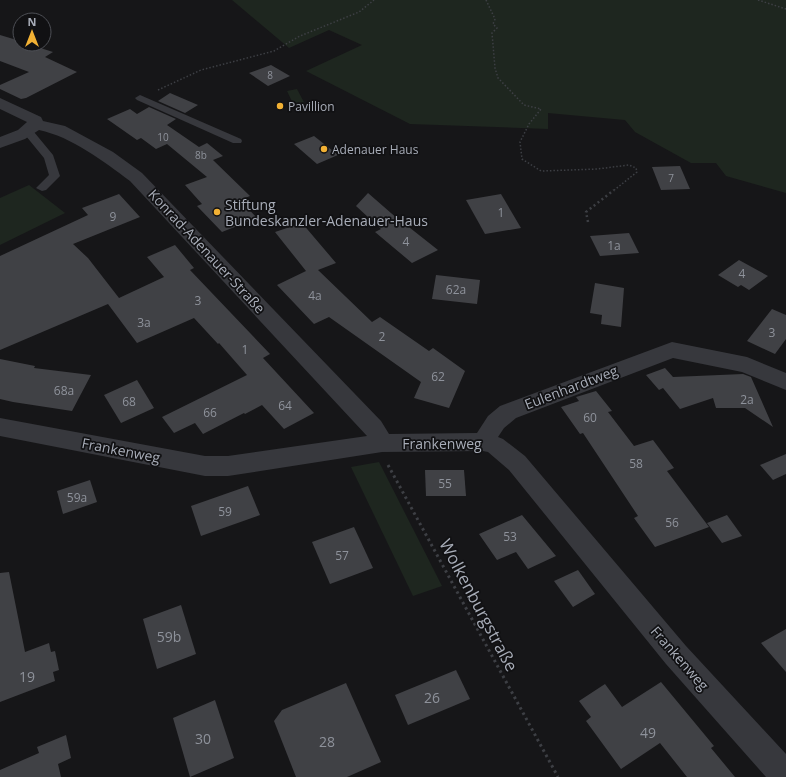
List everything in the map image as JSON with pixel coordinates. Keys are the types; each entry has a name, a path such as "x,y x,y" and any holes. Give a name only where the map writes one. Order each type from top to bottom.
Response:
{"street":[{"name":"Konrad-Adenauer-Straße","path":"0,103 35,120 30,128"},
{"name":"Konrad-Adenauer-Straße","path":"30,128 59,129 107,156 136,177 372,427 382,444"},
{"path":"0,143 30,128"},
{"name":"Eulenhardtweg","path":"483,442 496,422 508,412 672,350 747,365 786,382"},
{"name":"Frankenweg","path":"0,427 205,466 228,466 382,444 483,442 495,446 517,464 676,655 786,777"}],"lane":[{"path":"140,98 237,141"},
{"path":"30,128 30,134 49,157 56,176 42,188"}],"path":[{"path":"140,98 201,70 274,51 300,36 360,12 374,0"},
{"path":"486,0 495,19 493,24 497,28 492,33 495,68 498,78 524,104 541,109 529,124 520,142 522,159 541,171 597,169 629,165 636,168 638,172 586,212 588,222"},
{"path":"758,0 786,9"},
{"name":"Wolkenburgstraße","path":"382,444 387,462 558,777"}],"shaded area":[{"path":"232,0 786,0 786,193 726,176 716,163 691,163 635,132 625,120 548,113 548,129 410,124 306,71 362,45 329,30 289,48"},
{"path":"297,89 308,110 297,112 287,91"},
{"path":"29,185 65,213 0,245 0,198"},
{"path":"379,462 442,586 413,596 351,467"}],"building":[{"path":"0,35 12,39 12,52 52,52 53,52 45,57 77,72 26,98 21,99 0,89 0,85 29,72 0,61"},
{"path":"271,65 290,76 268,86 249,73"},
{"path":"170,93 198,105 185,113 158,101"},
{"path":"149,107 176,119 167,125 199,147 207,143 223,156 213,160 250,196 240,200 257,218 222,232 197,206 202,204 185,185 207,177 167,144 156,149 141,138 137,140 107,119 130,109 137,114"},
{"name":"Adenauer Haus","path":"314,136 338,155 317,164 294,144"},
{"path":"680,166 690,189 661,190 652,167"},
{"path":"368,193 399,220 438,250 412,263 375,232 381,229 356,206"},
{"path":"119,194 140,217 73,244 88,258 119,298 164,277 147,257 175,245 194,268 190,270 270,354 263,358 314,413 284,429 262,405 203,434 195,423 174,433 162,417 247,375 219,343 218,344 194,318 137,343 108,304 0,350 0,256 88,215 82,208"},
{"path":"501,194 521,228 485,234 466,200"},
{"path":"302,223 336,263 318,270 372,322 380,317 429,351 433,348 465,371 449,408 414,398 421,382 329,317 314,324 277,285 306,271 275,232"},
{"path":"629,233 639,253 600,256 590,236"},
{"path":"739,260 768,276 749,290 741,285 738,287 718,275"},
{"path":"436,275 480,280 477,304 432,299"},
{"path":"595,283 624,288 621,327 601,324 602,315 590,313"},
{"path":"772,309 786,315 786,339 775,354 747,341"},
{"path":"0,359 35,366 34,368 91,375 72,411 13,402 0,399"},
{"path":"665,368 673,377 743,374 751,377 773,427 745,408 716,408 713,398 680,409 663,388 659,390 646,375"},
{"path":"137,380 154,408 121,423 104,395"},
{"path":"596,391 612,411 608,412 634,446 653,440 674,468 667,471 709,527 655,547 634,518 638,516 583,433 580,434 561,407 579,401 576,397"},
{"path":"786,454 786,474 773,480 760,465"},
{"path":"425,470 464,470 466,496 426,496"},
{"path":"90,480 97,502 63,514 57,491"},
{"path":"248,486 260,515 201,536 191,506"},
{"path":"522,515 556,556 528,569 516,552 497,560 479,534"},
{"path":"727,515 742,536 722,543 707,523"},
{"path":"354,527 373,568 330,584 312,542"},
{"path":"578,570 595,594 573,607 554,581"},
{"path":"9,572 25,652 49,643 51,652 55,651 59,670 53,672 55,681 0,702 0,573"},
{"path":"181,605 196,654 157,669 143,619"},
{"path":"786,629 786,672 761,643"},
{"path":"456,670 470,699 408,725 395,695"},
{"path":"661,682 714,746 711,748 735,777 687,777 660,743 621,769 586,721 591,717 579,701 605,684 622,707"},
{"path":"346,683 381,762 347,777 296,777 274,721 282,710"},
{"path":"215,700 234,758 190,777 173,718"},
{"path":"66,735 71,758 58,764 61,777 0,777 0,770 39,753 37,747"}],"place":[{"name":"Pavillion","path":"280,106"},
{"name":"Adenauer Haus","path":"324,149"},
{"name":"Stiftung Bundeskanzler-Adenauer-Haus","path":"217,212"}]}
